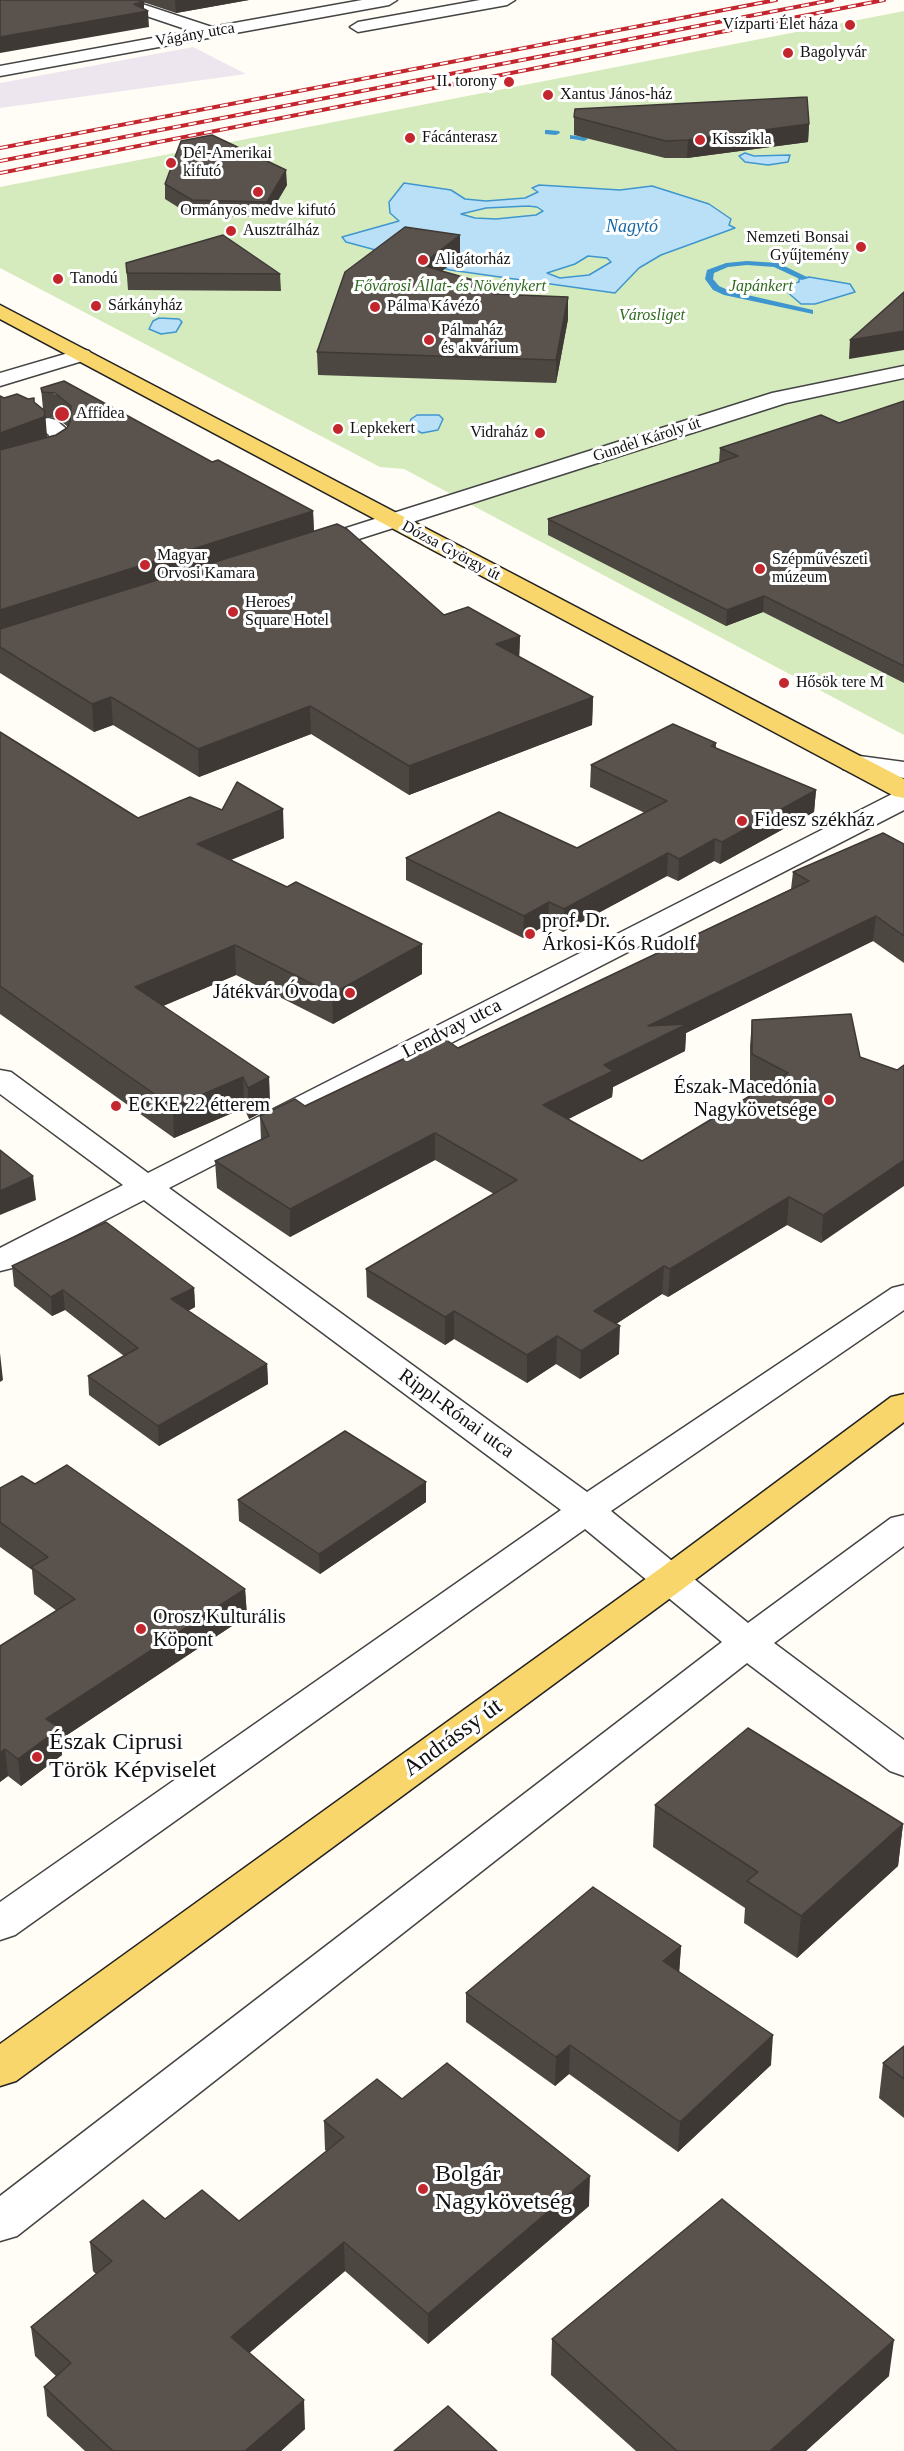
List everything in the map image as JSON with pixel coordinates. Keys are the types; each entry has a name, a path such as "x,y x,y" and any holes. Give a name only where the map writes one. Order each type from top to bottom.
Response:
{"main road":[{"name":"Dózsa György út","path":"0,311 904,789"},
{"name":"Andrássy út","path":"0,2068 671,1579 904,1405"}],"street":[{"path":"114,0 211,32"},
{"name":"Vágány utca","path":"0,71 389,0"},
{"path":"337,31 507,0"},
{"path":"0,380 82,355"},
{"name":"Gundel Károly út","path":"287,555 780,398 904,372"},
{"path":"0,468 49,453 59,447 60,433 48,425"},
{"path":"852,763 904,770"},
{"name":"Lendvay utca","path":"0,1261 904,799"},
{"name":"Rippl-Rónai utca","path":"0,1079 586,1510 749,1644 904,1761"},
{"path":"0,1924 586,1510 904,1295"},
{"path":"0,2222 701,1677 749,1644 904,1527"}],"shaded area":[{"path":"193,47 246,74 0,108 0,83"}],"green space":[{"name":"Városliget","path":"904,11 904,735 404,469 380,467 0,268 0,187"}],"water":[{"path":"745,153 754,156 790,155 788,162 768,165 745,162 739,156"},
{"name":"Nagytó","path":"404,183 451,190 465,199 486,201 525,198 538,192 532,188 539,185 620,190 652,186 709,204 731,219 729,225 735,228 661,255 639,268 615,293 450,270 346,242 342,237 399,221 390,213 389,202","holes":["537,207 543,211 536,215 496,219 475,218 461,214 486,208","588,256 607,258 611,262 589,275 560,278 547,273 575,264"]},
{"path":"809,277 850,284 855,292 815,304 801,304 786,291 790,289 788,285"},
{"path":"159,318 179,319 182,322 176,332 161,334 149,329 153,321"},
{"path":"417,415 439,415 443,419 438,430 422,433 409,427 411,419"}],"building":[{"path":"0,0 137,0 144,2 134,4 148,11 0,37"},
{"path":"807,97 809,124 688,140 666,141 574,117 575,109"},
{"path":"212,135 286,170 267,202 192,200 165,184 181,141"},
{"path":"405,227 460,235 421,265 480,282 494,294 568,297 556,360 317,352 345,272"},
{"path":"223,235 280,274 127,273 126,263"},
{"path":"904,292 904,331 850,340"},
{"path":"64,381 212,462 218,460 313,511 0,610 0,450 56,435 67,428 70,422 71,406 55,393 42,392 41,388"},
{"path":"17,394 28,399 34,398 34,402 45,411 44,417 0,433 0,396 4,398"},
{"name":"Szépművészeti múzeum","path":"904,401 904,666 764,596 727,610 548,519 738,456 720,448 821,415 839,423"},
{"path":"337,524 347,529 444,615 468,607 520,636 496,644 593,697 409,766 310,706 198,749 111,697 92,704 0,647 0,629"},
{"path":"673,724 716,743 711,746 816,790 722,842 715,839 679,859 668,853 564,909 549,902 524,916 406,858 499,812 577,848 667,801 591,765"},
{"path":"0,732 138,818 190,797 222,810 237,782 283,809 197,844 287,887 296,882 422,944 332,994 235,945 135,987 269,1077 248,1088 243,1077 173,1107 0,986"},
{"path":"883,833 904,844 904,936 876,916 648,1026 687,1024 604,1065 613,1071 543,1105 642,1161 788,1073 752,1054 752,1020 851,1014 860,1057 897,1070 904,1065 904,1160 823,1215 789,1197 670,1269 664,1266 594,1311 620,1326 581,1351 557,1336 527,1355 454,1311 445,1317 366,1269 517,1180 435,1133 290,1209 215,1161 269,1136 260,1116 295,1099 305,1106 445,1039 458,1048 809,881 793,872"},
{"path":"0,1150 33,1176 0,1191"},
{"path":"106,1222 194,1288 171,1299 267,1364 158,1426 88,1376 138,1348 63,1290 51,1297 12,1266"},
{"path":"345,1431 426,1482 319,1554 238,1500"},
{"path":"67,1465 245,1589 46,1719 60,1728 18,1759 5,1749 0,1753 0,1646 75,1599 31,1567 48,1557 0,1522 0,1488 22,1476 35,1484"},
{"path":"748,1728 903,1824 801,1916 747,1881 758,1872 655,1805"},
{"path":"593,1887 681,1946 663,1961 773,2035 680,2122 570,2045 556,2057 466,1993"},
{"path":"904,2046 904,2079 883,2063"},
{"path":"447,2063 590,2176 428,2314 344,2242 231,2337 304,2400 245,2451 113,2451 44,2387 71,2363 31,2327 112,2261 90,2242 143,2200 165,2219 202,2190 239,2221 344,2137 324,2121 377,2079 402,2099"},
{"path":"722,2199 894,2340 770,2451 677,2451 552,2339"},
{"path":"448,2406 497,2451 394,2451"}],"waterway":[{"path":"548,132 556,133"},
{"path":"573,137 584,139"},
{"path":"805,278 775,265 747,263 726,265 710,272 709,279 716,288 727,293 810,312"}],"railway":[{"path":"0,148 776,0"},
{"path":"0,161 832,0"},
{"path":"0,173 884,0"}],"place":[{"name":"Vízparti Élet háza","path":"850,25"},
{"name":"Bagolyvár","path":"788,53"},
{"name":"II. torony","path":"509,82"},
{"name":"Xantus János-ház","path":"548,95"},
{"name":"Fácánterasz","path":"410,138"},
{"name":"Kisszikla","path":"700,140"},
{"name":"Dél-Amerikai kifutó","path":"171,163"},
{"name":"Ormányos medve kifutó","path":"258,192"},
{"name":"Ausztrálház","path":"231,231"},
{"name":"Nemzeti Bonsai Gyűjtemény","path":"861,247"},
{"name":"Aligátorház","path":"423,260"},
{"name":"Tanodú","path":"58,279"},
{"name":"Sárkányház","path":"96,306"},
{"name":"Pálma Kávézó","path":"375,307"},
{"name":"Pálmaház és akvárium","path":"429,340"},
{"name":"Affidea","path":"62,414"},
{"name":"Lepkekert","path":"338,429"},
{"name":"Vidraház","path":"540,433"},
{"name":"Magyar Orvosi Kamara","path":"145,565"},
{"name":"Szépművészeti múzeum","path":"760,569"},
{"name":"Heroes' Square Hotel","path":"233,612"},
{"name":"Hősök tere M","path":"784,683"},
{"name":"Fidesz székház","path":"742,821"},
{"name":"prof. Dr. Árkosi-Kós Rudolf","path":"530,934"},
{"name":"Játékvár Óvoda","path":"350,993"},
{"name":"Észak-Macedónia Nagykövetsége","path":"829,1100"},
{"name":"ECKE 22 étterem","path":"116,1106"},
{"name":"Orosz Kulturális Köpont","path":"141,1629"},
{"name":"Észak Ciprusi Török Képviselet","path":"37,1757"},
{"name":"Bolgár Nagykövetség","path":"423,2189"}],"park label":[{"name":"Fővárosi Állat- és Növénykert","path":"450,287"},
{"name":"Japánkert","path":"761,287"}]}
